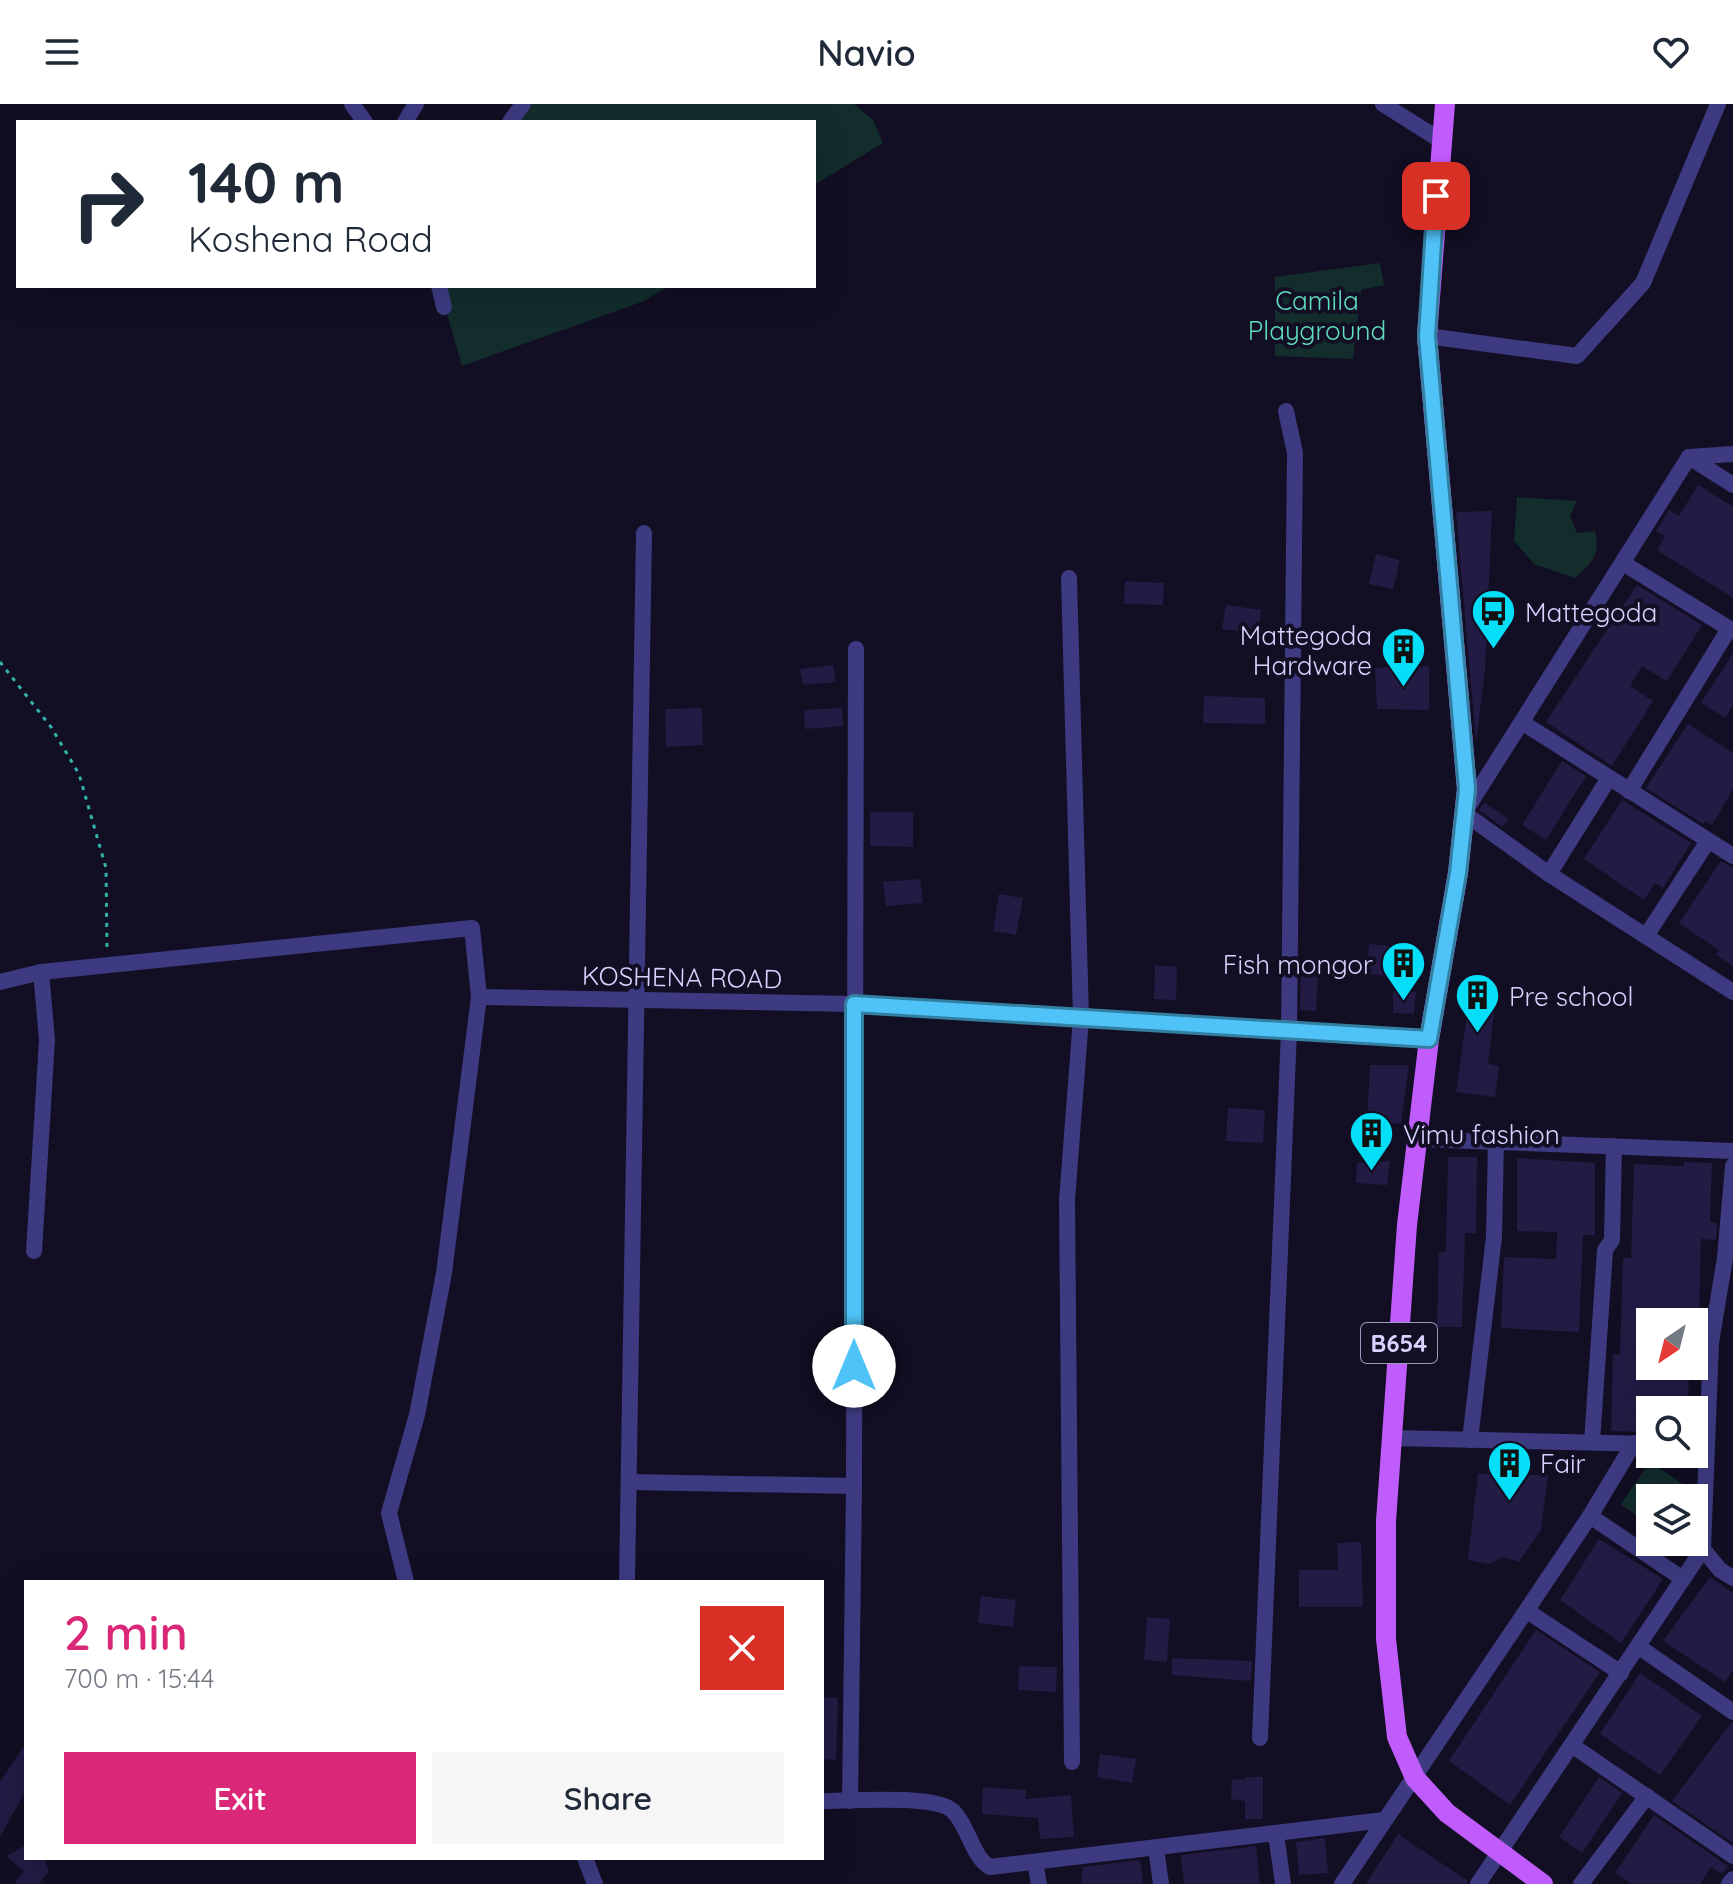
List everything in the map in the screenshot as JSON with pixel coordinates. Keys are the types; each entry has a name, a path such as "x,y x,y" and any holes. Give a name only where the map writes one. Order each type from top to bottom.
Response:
{"main road":[{"name":"B654","path":"1445,104 1427,336 1467,789 1429,1039 1407,1225 1386,1521 1386,1639 1397,1737 1415,1778 1447,1813 1543,1884"}],"street":[{"path":"1383,104 1440,140"},
{"path":"1427,336 1577,356 1643,283 1718,104"},
{"path":"439,288 444,307"},
{"path":"1260,1738 1289,1031 1295,453 1286,411"},
{"path":"1689,457 1733,454"},
{"path":"1689,457 1733,485"},
{"path":"1689,457 1464,813 1549,874 1733,992"},
{"path":"627,1580 644,533"},
{"path":"1623,563 1731,630 1629,791"},
{"path":"1069,578 1081,1018 1067,1200 1072,1762"},
{"path":"850,1801 856,649"},
{"path":"1523,723 1708,841 1731,850"},
{"path":"1549,874 1609,778"},
{"path":"1646,936 1708,841"},
{"path":"0,982 41,972 107,964 472,928 479,997 444,1273 417,1415 389,1513 406,1580"},
{"path":"34,1251 47,1040 41,972"},
{"name":"KOSHENA ROAD","path":"479,997 854,1004 1429,1039"},
{"path":"1419,1139 1733,1151"},
{"path":"1470,1440 1494,1237 1496,1141"},
{"path":"1592,1442 1605,1250 1612,1240 1614,1146"},
{"path":"1705,1396 1725,1258 1733,1166"},
{"path":"1392,1438 1636,1444"},
{"path":"1342,1884 1636,1452"},
{"path":"629,1482 854,1486"},
{"path":"1590,1516 1683,1579"},
{"path":"1708,1555 1720,1570 1733,1578"},
{"path":"1478,1884 1698,1556"},
{"path":"1527,1611 1621,1673"},
{"path":"1639,1647 1733,1712"},
{"path":"1573,1746 1733,1856"},
{"path":"1581,1884 1647,1796"},
{"path":"824,1801 933,1802 951,1809 973,1839 981,1862 990,1867 1384,1820"},
{"path":"1276,1834 1283,1884"},
{"path":"1156,1848 1161,1884"},
{"path":"586,1860 595,1884"},
{"path":"1035,1862 1039,1884"},
{"path":"1729,1884 1733,1879"}],"path":[{"path":"0,662 51,727 79,774 106,868 107,964"}],"green space":[{"path":"523,104 854,104 873,120 883,143 816,184 816,120 511,120"},
{"name":"Camila Playground","path":"1380,263 1384,285 1361,290 1353,359 1275,356 1275,277"},
{"path":"440,288 666,288 644,301 462,366"},
{"path":"1517,497 1577,501 1570,516 1577,533 1595,531 1597,546 1590,563 1575,578 1534,564 1514,541"},
{"path":"1646,1468 1659,1468 1683,1484 1636,1484 1636,1515 1621,1504"}],"building":[{"path":"1698,485 1733,507 1733,598 1657,550 1665,536 1656,531 1669,510 1679,516"},
{"path":"1492,511 1485,670 1476,743 1456,512"},
{"path":"1376,554 1400,560 1393,589 1369,584"},
{"path":"1125,581 1164,583 1163,605 1124,604"},
{"path":"1637,585 1702,625 1667,681 1642,666 1630,686 1653,701 1612,766 1546,722"},
{"path":"1226,605 1261,610 1258,634 1222,629"},
{"path":"1733,653 1733,705 1725,718 1701,703"},
{"path":"833,665 836,682 803,685 800,669"},
{"name":"Mattegoda Hardware","path":"1429,666 1429,710 1377,709 1375,668"},
{"path":"1204,696 1265,698 1265,724 1203,723"},
{"path":"702,708 703,745 666,747 665,709"},
{"path":"842,708 843,726 805,729 804,710"},
{"path":"1688,724 1733,753 1733,789 1712,825 1706,821 1703,824 1646,788"},
{"path":"1562,761 1586,776 1546,840 1522,825"},
{"path":"1622,800 1691,843 1663,888 1655,883 1644,900 1584,859"},
{"path":"1484,802 1509,819 1502,827 1479,810"},
{"path":"870,812 913,812 913,847 870,846"},
{"path":"1721,861 1733,868 1733,966 1716,955 1719,950 1679,923"},
{"path":"920,879 923,903 886,906 883,882"},
{"path":"999,894 1023,898 1016,935 993,931"},
{"path":"1369,944 1391,946 1389,976 1367,974"},
{"path":"1155,965 1177,967 1176,1000 1154,999"},
{"path":"1301,972 1318,973 1316,1011 1300,1010"},
{"name":"Fish mongor","path":"1393,991 1416,992 1414,1014 1393,1013"},
{"name":"Pre school","path":"1469,1001 1495,1005 1488,1064 1499,1066 1495,1097 1456,1092"},
{"path":"1370,1065 1409,1065 1401,1124 1367,1121"},
{"path":"1228,1108 1265,1110 1263,1143 1226,1141"},
{"path":"1448,1157 1477,1157 1476,1233 1465,1233 1462,1327 1437,1327 1439,1252 1446,1252"},
{"path":"1517,1158 1595,1163 1595,1235 1583,1235 1579,1332 1501,1328 1504,1257 1556,1259 1557,1232 1517,1231"},
{"name":"Vimu fashion","path":"1390,1161 1387,1185 1356,1183 1357,1163"},
{"path":"1684,1162 1712,1163 1710,1222 1717,1223 1716,1240 1701,1239 1699,1308 1636,1308 1636,1380 1689,1380 1688,1396 1636,1396 1636,1432 1611,1431 1613,1354 1620,1355 1623,1258 1631,1258 1634,1164 1684,1166"},
{"name":"Fair","path":"1478,1474 1548,1475 1541,1530 1519,1562 1503,1557 1489,1564 1468,1560"},
{"path":"1599,1539 1663,1579 1621,1643 1560,1600"},
{"path":"1361,1542 1363,1607 1299,1607 1299,1570 1338,1570 1337,1543"},
{"path":"1710,1577 1733,1593 1733,1670 1725,1682 1663,1641"},
{"path":"981,1596 1016,1600 1013,1627 978,1623"},
{"path":"1147,1617 1170,1619 1167,1662 1144,1660"},
{"path":"1536,1630 1600,1672 1510,1805 1449,1761"},
{"path":"1172,1658 1252,1661 1251,1681 1172,1675"},
{"path":"1019,1666 1057,1667 1056,1692 1018,1690"},
{"path":"1640,1673 1702,1716 1660,1775 1600,1734"},
{"path":"824,1697 838,1698 836,1760 824,1759"},
{"path":"1733,1723 1733,1843 1672,1801"},
{"path":"24,1746 24,1794 0,1837 0,1782"},
{"path":"1100,1754 1136,1759 1132,1783 1097,1777"},
{"path":"1245,1777 1263,1777 1263,1819 1245,1819 1245,1801 1231,1799 1232,1779 1245,1780"},
{"path":"1599,1777 1622,1793 1582,1853 1559,1837"},
{"path":"983,1787 1026,1790 1025,1799 1071,1795 1074,1837 1040,1839 1038,1818 982,1814"},
{"path":"1654,1815 1728,1866 1722,1874 1711,1867 1700,1884 1632,1884 1615,1873"},
{"path":"1398,1834 1468,1881 1467,1884 1366,1884"},
{"path":"1325,1838 1328,1873 1299,1875 1296,1842"},
{"path":"24,1846 24,1860 45,1860 49,1871 39,1884 14,1884 24,1871 6,1856"},
{"path":"1256,1846 1260,1884 1184,1884 1181,1855"},
{"path":"1140,1860 1143,1884 1081,1884 1083,1867"}],"place":[{"name":"Mattegoda","path":"1494,651"},
{"name":"Mattegoda Hardware","path":"1403,689"},
{"name":"Fish mongor","path":"1404,1003"},
{"name":"Pre school","path":"1478,1035"},
{"name":"Vimu fashion","path":"1372,1173"},
{"name":"Fair","path":"1509,1502"}],"route":[{"path":"854,1366 854,1004 1429,1039 1458,873 1467,789 1427,336 1436,196"}]}
